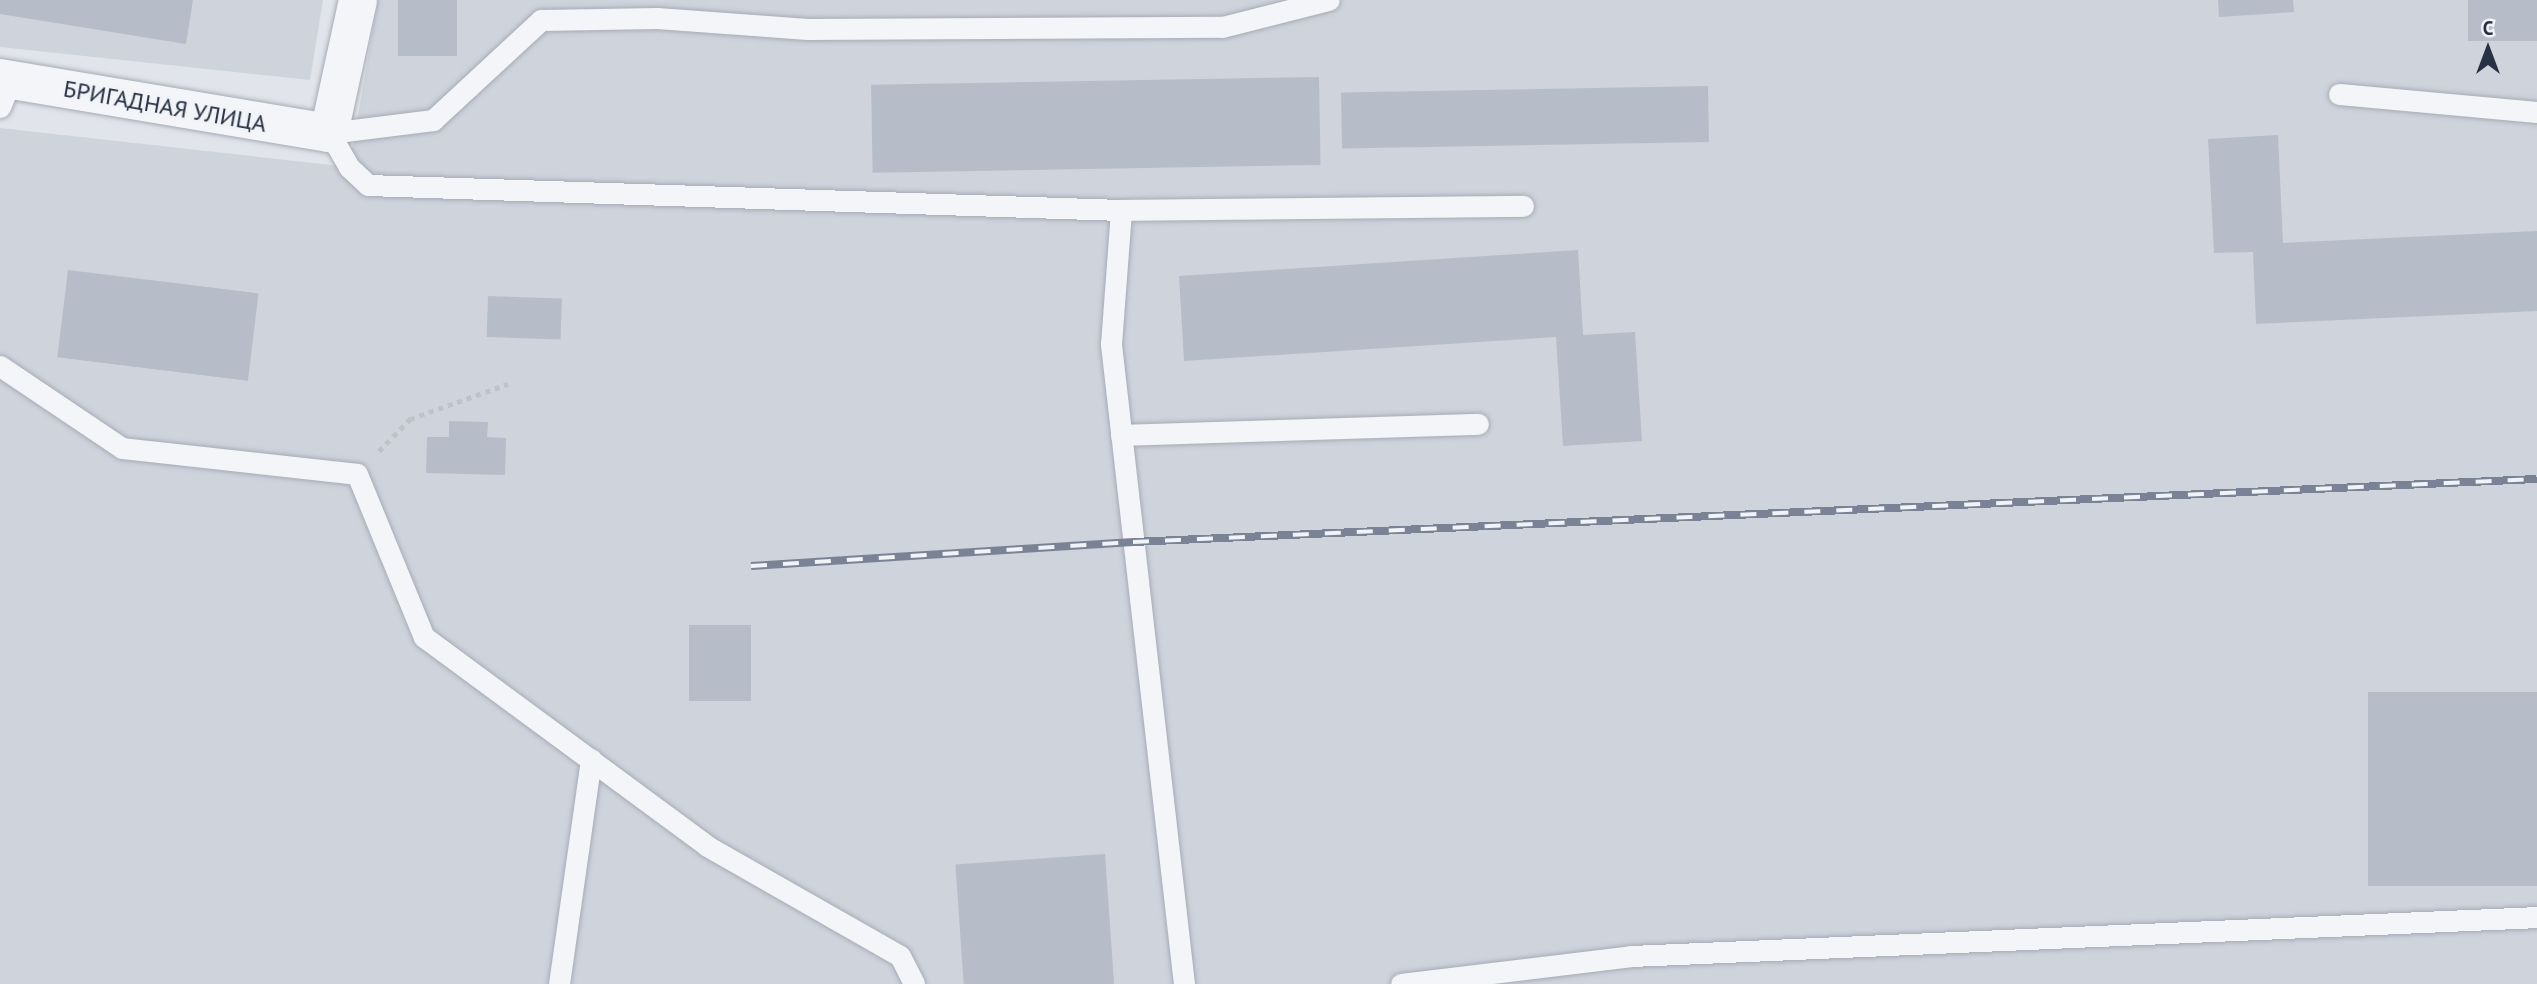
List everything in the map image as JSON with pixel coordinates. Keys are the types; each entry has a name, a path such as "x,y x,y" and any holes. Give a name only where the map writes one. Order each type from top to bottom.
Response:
{"street":[{"path":"329,133 358,0"},
{"name":"БРИГАДНАЯ УЛИЦА","path":"4,88 329,133"}],"lane":[{"path":"1329,0 1222,27 808,29 657,18 541,20 433,120 329,133 349,167 368,185 1121,210 1523,206"},
{"path":"2339,94 2537,112"},
{"path":"1121,210 1111,344 1184,984"},
{"path":"0,366 122,448 357,474 424,637 707,846 900,956 914,984"},
{"path":"1121,435 1478,424"},
{"path":"559,984 591,759"},
{"path":"1401,984 1631,956 2537,917"}],"path":[{"path":"357,474 410,419 508,384"}],"shaded area":[{"path":"0,0 323,0 310,80 0,47"},
{"path":"378,0 2537,0 2537,984 0,984 0,128 349,167"}],"building":[{"path":"0,0 193,0 186,44 0,14"},
{"path":"398,0 457,0 457,56 398,56"},
{"path":"2218,0 2293,0 2294,12 2219,17"},
{"path":"2468,0 2537,0 2537,41 2468,41"},
{"path":"1319,77 1321,165 873,173 871,85"},
{"path":"1708,86 1709,142 1342,148 1341,92"},
{"path":"2278,135 2283,243 2537,231 2537,311 2256,324 2253,252 2214,253 2208,139"},
{"path":"1578,250 1583,335 1635,332 1642,441 1563,446 1556,337 1184,361 1179,276"},
{"path":"68,270 259,293 248,381 57,357"},
{"path":"488,296 562,299 561,340 487,337"},
{"path":"449,421 488,422 487,437 506,438 505,475 426,473 427,437 449,437"},
{"path":"689,625 751,625 751,701 689,701"},
{"path":"2368,692 2537,692 2537,886 2368,886"},
{"path":"1105,854 1114,984 964,984 955,864"}],"railway":[{"path":"751,566 1133,542 2537,479"}]}
